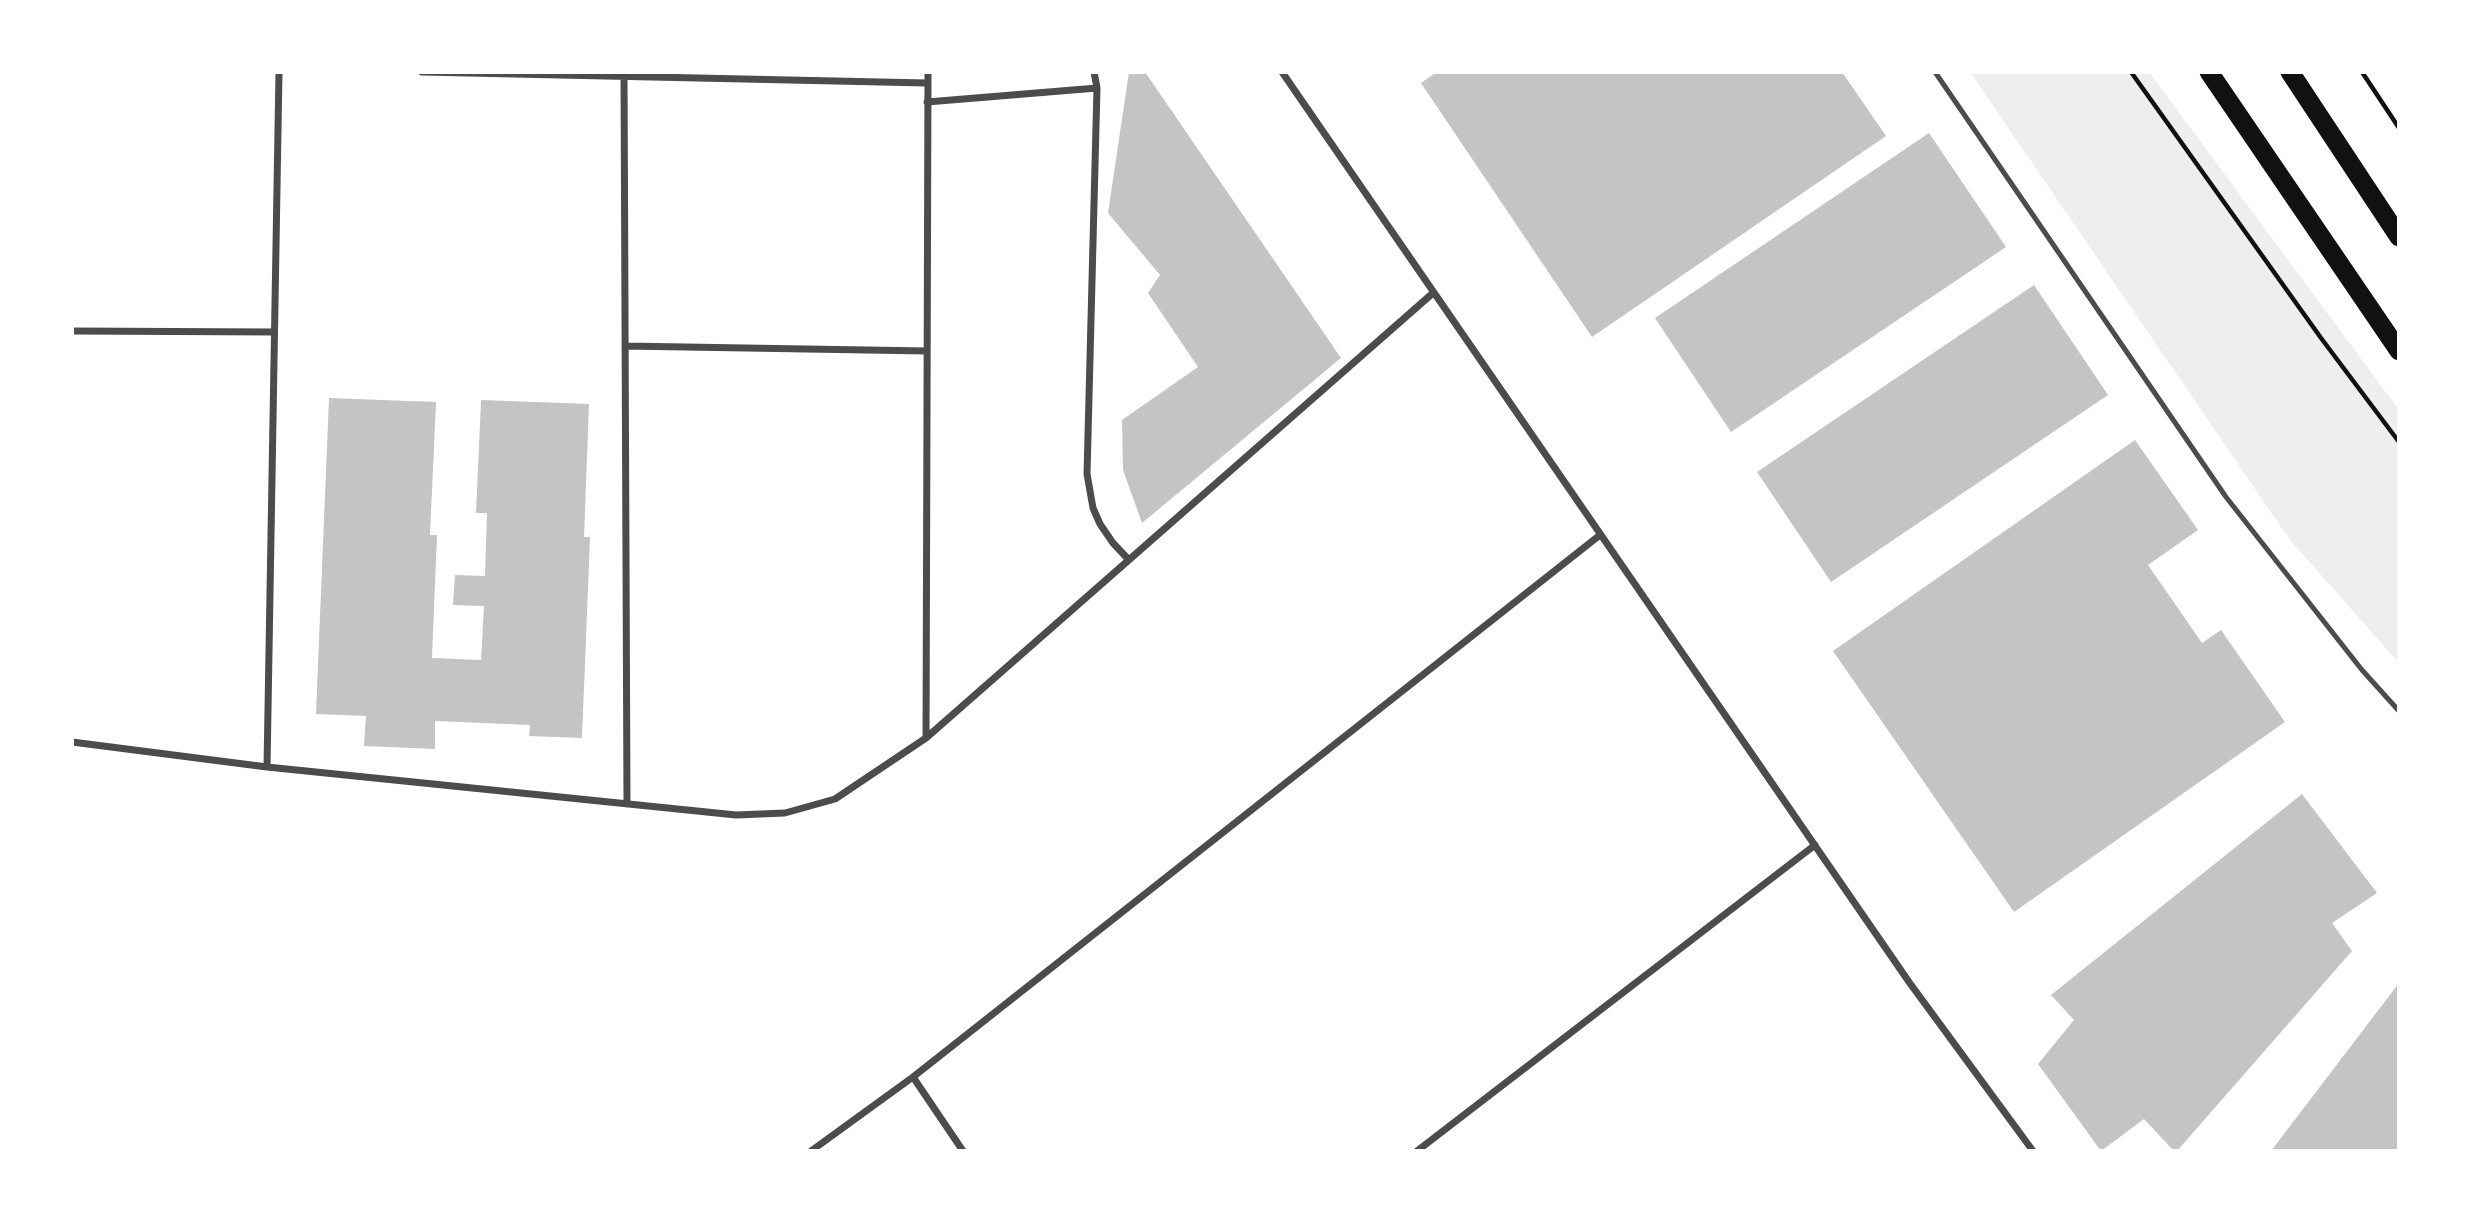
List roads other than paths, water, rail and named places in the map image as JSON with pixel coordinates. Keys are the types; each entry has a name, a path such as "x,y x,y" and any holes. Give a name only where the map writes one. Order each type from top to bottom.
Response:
{"highway":[{"path":"2209,72 2399,351"},
{"path":"2290,72 2399,237"}],"street":[{"path":"267,767 279,72"},
{"path":"422,72 624,74 928,83"},
{"path":"926,738 928,72"},
{"path":"1094,72 1097,88 1087,474 1093,508 1100,524 1129,560"},
{"path":"1282,72 1909,982 2033,1151"},
{"path":"624,74 627,804"},
{"path":"928,102 1097,88"},
{"path":"72,741 267,767 736,815 785,813 835,799 926,738 1433,293"},
{"path":"72,331 274,332"},
{"path":"625,346 927,351"},
{"path":"811,1151 913,1077 1600,535"},
{"path":"1417,1151 1815,845"},
{"path":"913,1077 963,1151"}],"lane":[{"path":"1935,72 2226,496 2361,670 2399,711"}]}
